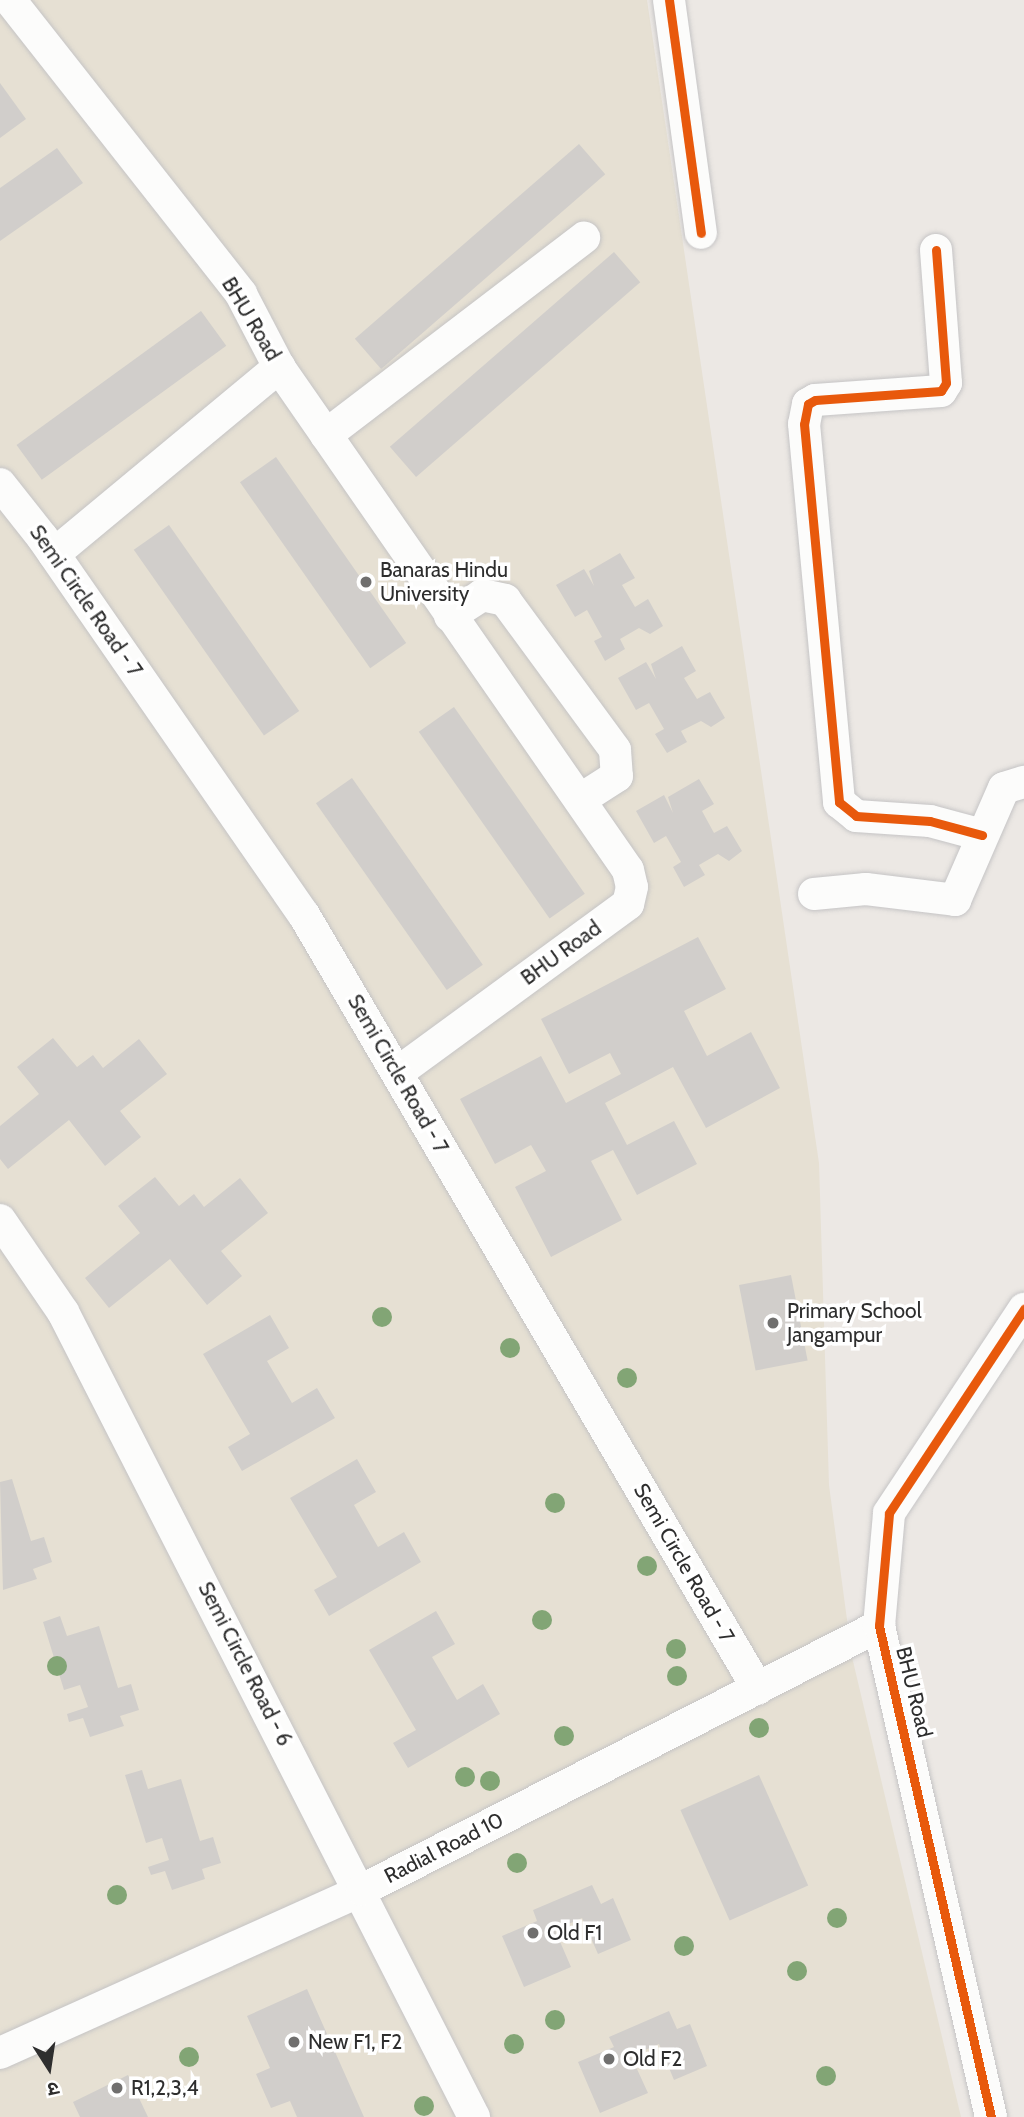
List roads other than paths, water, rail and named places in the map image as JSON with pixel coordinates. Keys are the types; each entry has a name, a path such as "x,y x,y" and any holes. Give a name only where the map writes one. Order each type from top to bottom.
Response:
{"street":[{"name":"BHU Road","path":"10,0 241,294 279,367 628,870 628,904 397,1073"},
{"path":"669,0 701,233"},
{"path":"326,435 584,238"},
{"path":"936,250 946,383 941,391 815,400 808,404 804,424 839,802 856,816 930,821 982,835"},
{"path":"54,554 279,367"},
{"name":"Semi Circle Road - 7","path":"0,484 54,554 304,915 758,1689"},
{"path":"450,616 482,595 505,600 615,750 617,776 581,799"},
{"path":"814,894 866,889 955,900 962,893 982,835 1004,788 1024,782"},
{"name":"Semi Circle Road - 6","path":"0,1220 63,1312 362,1890 474,2117"},
{"name":"BHU Road","path":"991,2117 879,1626 889,1513 1015,1343 1024,1309"},
{"name":"Radial Road 10","path":"0,2053 362,1890 879,1626"}],"place":[{"name":"Banaras Hindu University","path":"366,582"},
{"name":"Primary School Jangampur","path":"773,1323"},
{"name":"Old F1","path":"533,1933"},
{"name":"New F1, F2","path":"294,2042"},
{"name":"Old F2","path":"609,2059"},
{"name":"R1,2,3,4","path":"117,2088"}]}
